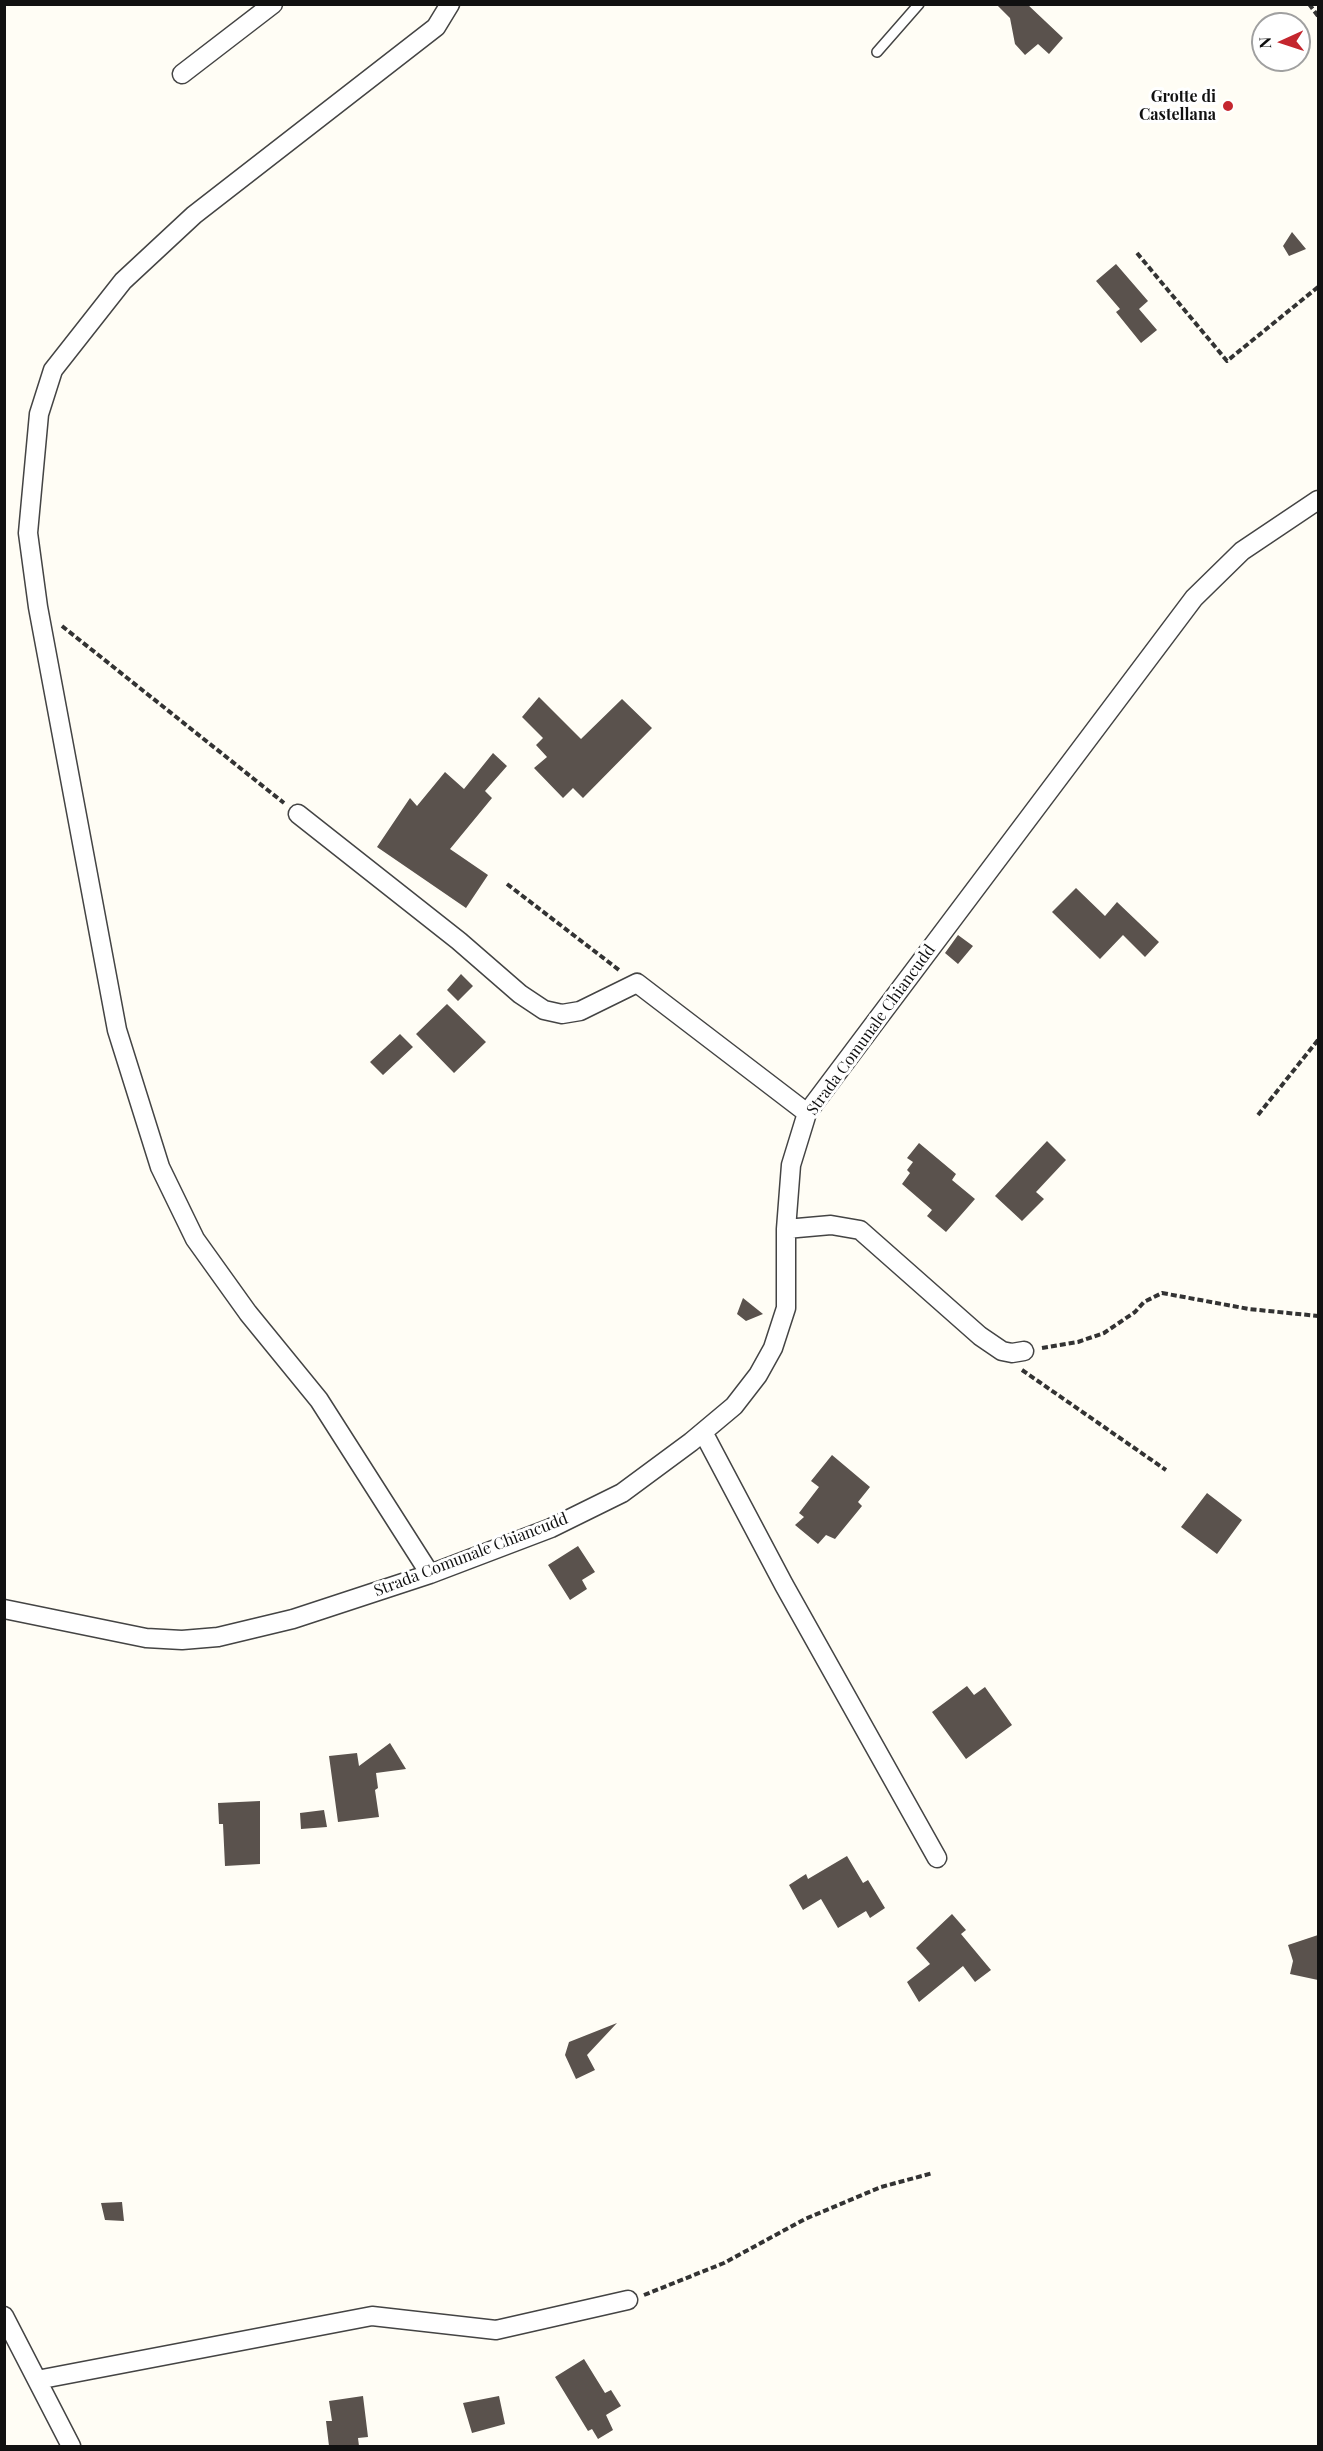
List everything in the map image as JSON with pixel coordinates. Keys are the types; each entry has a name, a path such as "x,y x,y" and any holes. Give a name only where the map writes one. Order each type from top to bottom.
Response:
{"street":[{"path":"182,74 273,4"},
{"path":"430,1574 319,1400 248,1313 195,1239 160,1167 117,1030 38,607 28,533 39,414 53,370 123,281 194,214 436,27 450,4"},
{"name":"Strada Comunale Chiancudd","path":"4,1609 146,1638 218,1637 293,1619 430,1574 550,1528 622,1493 734,1406 758,1375 773,1348 786,1308 786,1229 791,1165 807,1113 1194,598 1242,551 1318,500"},
{"path":"298,814 459,941 520,994 544,1010 562,1014 580,1011 636,983 807,1113"},
{"path":"786,1229 831,1225 860,1230 980,1336 1002,1351 1012,1353 1024,1351"},
{"path":"703,1432 784,1585 937,1858"},
{"path":"37,2380 372,2316 496,2330 628,2300"},
{"path":"4,2316 71,2446"}],"lane":[{"path":"877,52 919,4"}],"path":[{"path":"1309,4 1318,16"},
{"path":"1137,253 1227,361 1318,287"},
{"path":"38,607 298,814"},
{"path":"507,884 636,983"},
{"path":"1258,1115 1318,1040"},
{"path":"1024,1351 1093,1338 1118,1325 1144,1302 1162,1293 1249,1310 1318,1316"},
{"path":"1002,1351 1025,1374 1166,1470"},
{"path":"628,2300 724,2264 805,2219 881,2187 933,2174"}],"building":[{"path":"996,4 1027,4 1063,38 1049,54 1038,44 1025,55 1015,44 1010,18"},
{"path":"1292,232 1306,249 1289,256 1283,246"},
{"path":"1116,264 1148,301 1139,309 1157,330 1141,343 1116,312 1120,309 1096,281"},
{"path":"539,697 581,739 622,699 652,728 583,798 573,788 563,798 534,768 547,757 536,745 543,738 522,717"},
{"path":"493,753 507,766 485,791 492,798 450,849 488,875 466,908 377,847 410,798 417,806 445,772 464,789"},
{"path":"1076,888 1105,916 1117,902 1159,942 1145,957 1123,935 1100,959 1052,912"},
{"path":"958,935 973,946 958,964 945,953"},
{"path":"461,974 473,986 458,1001 447,990"},
{"path":"447,1004 486,1042 454,1073 416,1034"},
{"path":"400,1034 413,1047 383,1075 370,1062"},
{"path":"1047,1141 1066,1160 1036,1192 1044,1199 1022,1221 995,1196"},
{"path":"919,1143 956,1174 952,1180 975,1199 946,1232 927,1216 932,1210 902,1184 910,1173 907,1170 913,1162 907,1158"},
{"path":"743,1298 763,1314 746,1321 737,1314"},
{"path":"832,1455 870,1487 858,1502 862,1506 835,1539 826,1535 818,1544 795,1525 804,1517 799,1513 819,1487 811,1481"},
{"path":"1207,1493 1242,1520 1217,1554 1181,1527"},
{"path":"578,1546 595,1572 582,1580 587,1589 570,1600 548,1565"},
{"path":"967,1686 974,1695 985,1687 1012,1725 966,1759 932,1712"},
{"path":"390,1743 406,1769 376,1773 378,1788 375,1790 379,1817 338,1822 329,1756 357,1753 359,1766"},
{"path":"260,1801 260,1864 225,1866 223,1824 219,1824 218,1803"},
{"path":"324,1810 327,1827 301,1829 300,1813"},
{"path":"847,1856 863,1883 868,1880 885,1908 870,1918 866,1911 838,1928 821,1899 803,1910 789,1885 806,1874 808,1879"},
{"path":"952,1914 966,1930 961,1934 991,1970 975,1982 963,1966 919,2002 907,1982 930,1964 916,1948"},
{"path":"1318,1935 1318,1980 1290,1974 1293,1961 1288,1945"},
{"path":"617,2023 587,2055 595,2070 576,2079 565,2055 569,2042"},
{"path":"122,2202 124,2221 105,2220 101,2203"},
{"path":"584,2359 605,2393 611,2390 621,2406 606,2415 613,2430 598,2439 592,2429 588,2431 555,2377"},
{"path":"363,2396 368,2437 358,2438 359,2446 329,2446 326,2421 332,2421 329,2401"},
{"path":"499,2396 505,2424 472,2433 463,2403"}],"place":[{"name":"Grotte di Castellana","path":"1228,106"}]}
